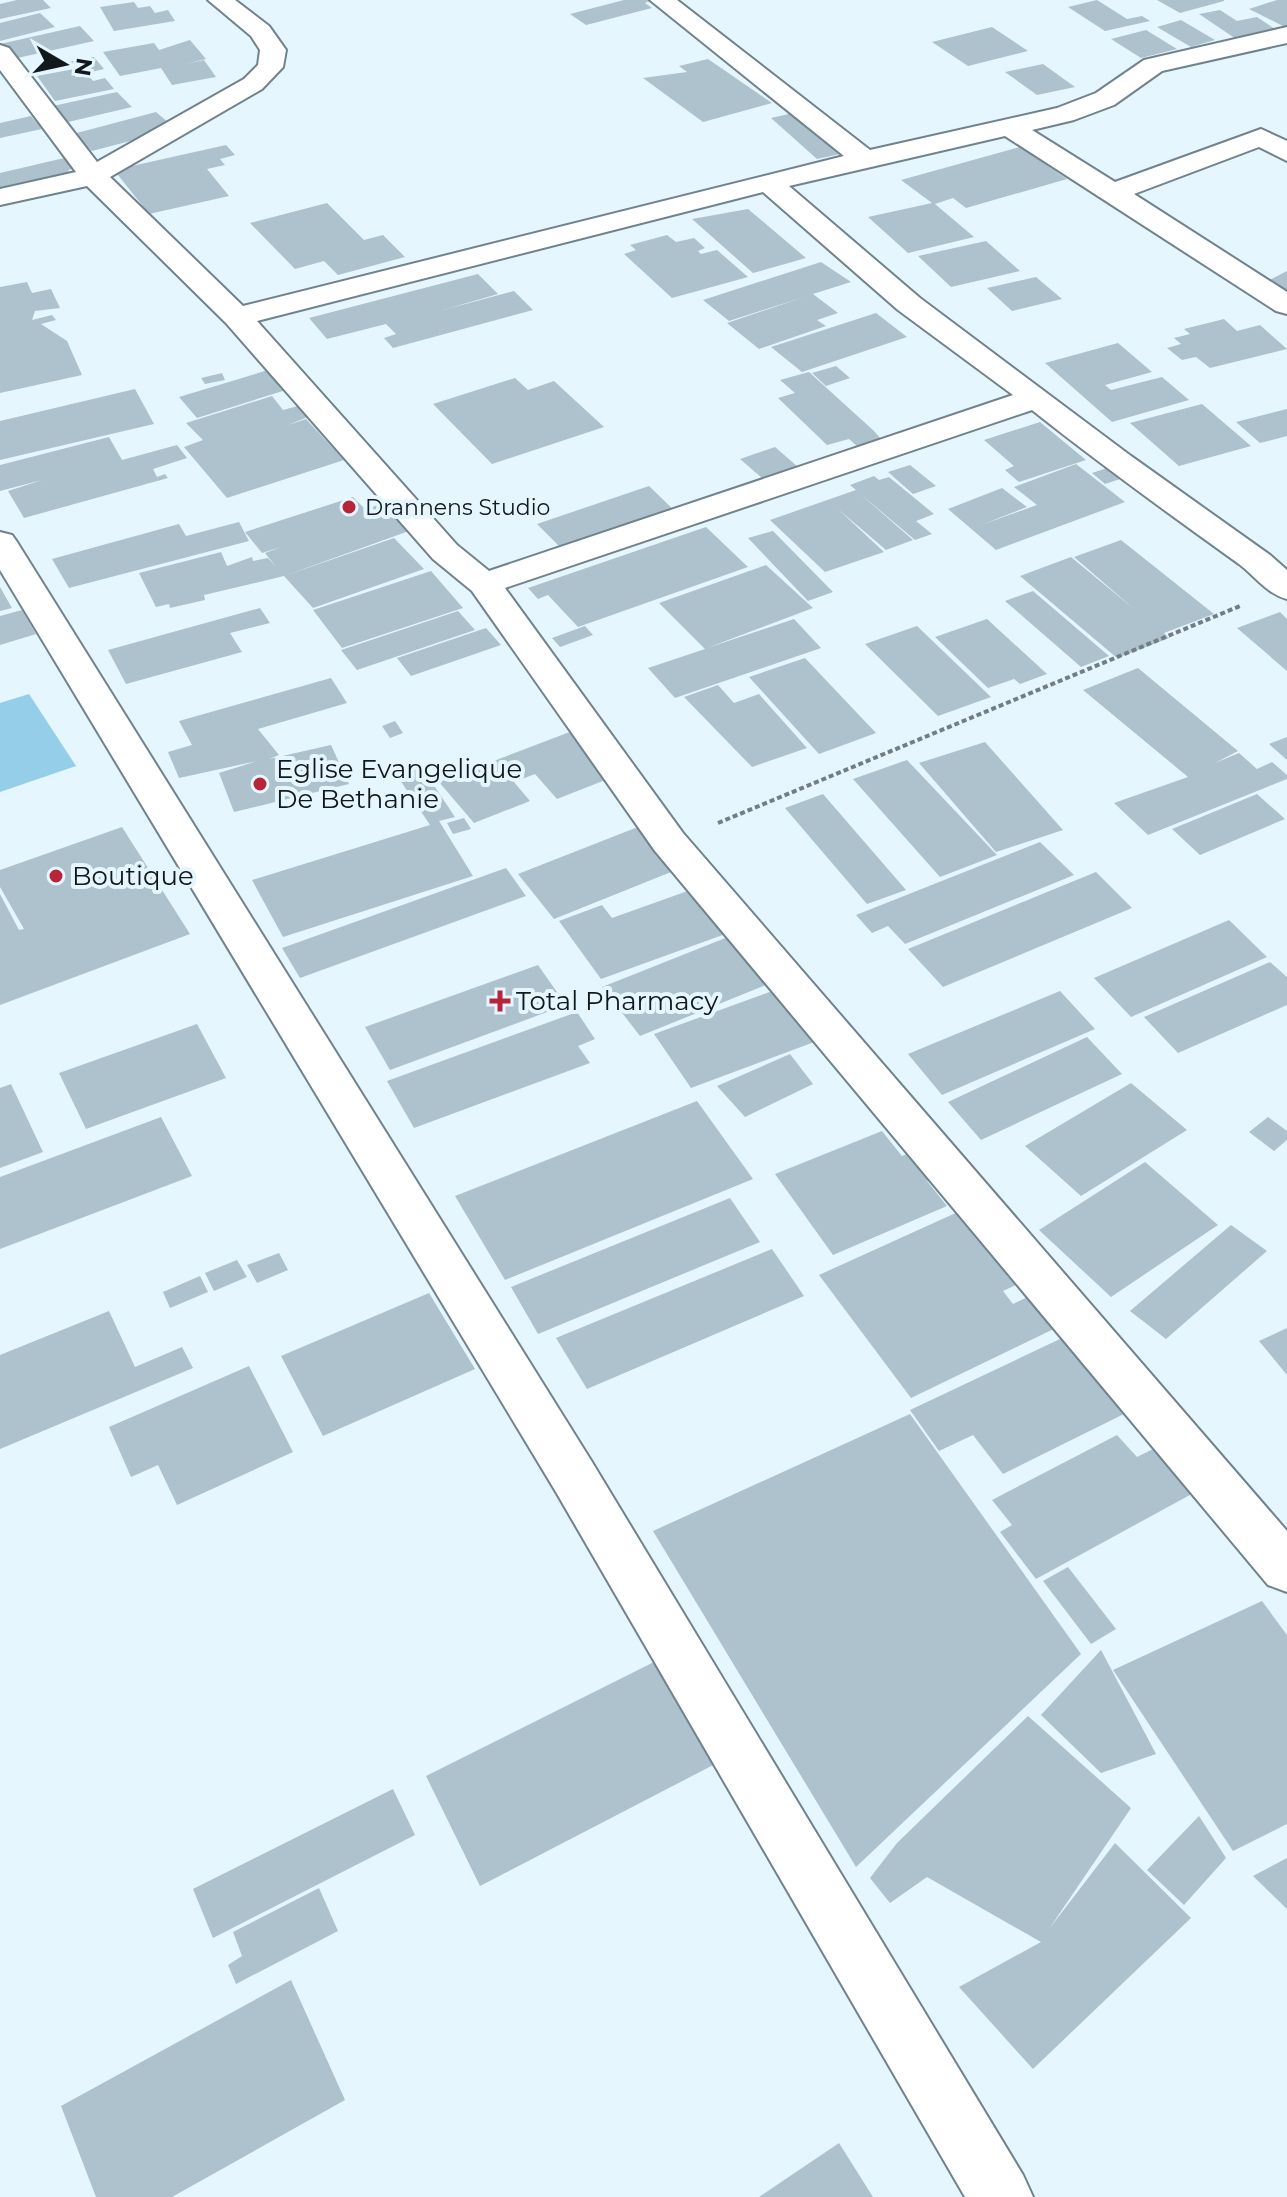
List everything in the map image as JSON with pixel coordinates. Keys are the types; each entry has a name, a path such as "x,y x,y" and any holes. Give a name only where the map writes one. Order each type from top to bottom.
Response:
{"street":[{"path":"0,197 93,176 253,84 270,67 273,50 260,31 220,0"},
{"path":"662,0 864,159"},
{"path":"237,317 768,182 1065,114 1105,99 1153,65 1287,35"},
{"path":"0,53 93,176 237,317 445,552 484,584 669,842 1287,1569"},
{"path":"1009,127 1287,305"},
{"path":"1112,193 1261,137 1287,153"},
{"path":"768,182 909,304 1119,463 1258,562 1287,589"},
{"path":"484,584 1037,398"},
{"path":"0,542 574,1477 1001,2197"}],"path":[{"path":"669,842 1287,589"}],"shaded area":[{"path":"29,694 76,766 0,792 0,703"}],"building":[{"path":"17,0 43,0 51,8 0,19 0,4"},
{"path":"624,0 652,0 645,3 652,8 586,25 570,14"},
{"path":"1097,0 1127,19 1142,16 1150,21 1105,31 1068,7"},
{"path":"1157,0 1224,0 1224,1 1180,13"},
{"path":"1287,0 1287,28 1249,9"},
{"path":"134,2 138,8 150,6 155,13 168,10 175,21 114,31 100,7"},
{"path":"1220,10 1237,21 1257,17 1281,33 1239,41 1199,14"},
{"path":"40,13 55,27 0,41 0,23"},
{"path":"1181,20 1215,40 1191,47 1157,27"},
{"path":"80,26 94,41 13,59 0,44"},
{"path":"992,27 1028,51 968,66 932,42"},
{"path":"1146,30 1177,49 1141,58 1111,39"},
{"path":"190,40 206,59 185,64 204,60 216,77 172,85 161,68 120,76 103,52 154,43 159,50"},
{"path":"94,57 104,69 87,73 93,81 105,78 114,89 55,101 37,76 74,69 69,62"},
{"path":"708,59 772,103 703,122 643,78 687,72 679,66"},
{"path":"1043,64 1075,87 1037,95 1005,72"},
{"path":"117,92 132,107 68,122 53,106"},
{"path":"802,111 850,152 817,159 771,118"},
{"path":"156,112 176,129 92,151 73,134"},
{"path":"31,116 42,129 0,138 0,123"},
{"path":"226,145 235,155 220,159 225,165 207,169 229,196 149,214 114,170"},
{"path":"1020,147 1067,179 966,208 953,198 935,204 974,237 908,253 868,217 932,203 901,180"},
{"path":"77,155 86,166 68,170 73,176 0,193 0,173"},
{"path":"327,203 364,240 383,235 405,257 338,275 324,261 295,269 250,223"},
{"path":"748,209 806,258 753,273 692,219"},
{"path":"667,235 676,242 694,238 705,248 698,251 701,254 717,250 748,277 672,298 624,254 636,250 630,245"},
{"path":"986,241 1020,271 951,287 918,256"},
{"path":"821,262 851,282 813,294 838,313 817,320 826,326 759,349 727,323 804,297 729,321 703,300"},
{"path":"1287,271 1287,302 1256,287"},
{"path":"478,274 498,294 443,310 514,291 533,310 393,348 384,338 396,334 386,324 327,339 309,318"},
{"path":"1036,277 1062,299 1012,311 987,288"},
{"path":"27,282 32,293 51,289 60,308 35,311 32,320 52,315 56,320 41,324 67,341 82,375 0,393 0,287"},
{"path":"876,313 907,337 802,372 771,347"},
{"path":"1224,319 1237,331 1260,325 1287,349 1210,368 1196,357 1182,360 1167,348 1181,344 1174,338 1190,334 1184,329"},
{"path":"1118,343 1152,372 1105,385 1111,390 1162,377 1189,400 1112,422 1045,363"},
{"path":"836,366 850,378 826,386 812,373"},
{"path":"268,370 286,390 197,418 179,397"},
{"path":"809,372 881,439 857,446 849,439 827,445 778,398 795,393 780,380"},
{"path":"222,373 225,380 205,384 201,378"},
{"path":"515,378 528,390 554,381 604,427 492,464 433,404"},
{"path":"135,389 154,424 0,460 0,421"},
{"path":"272,396 283,410 302,405 310,416 288,425 306,419 344,460 227,498 184,447 203,440 186,423"},
{"path":"1202,404 1251,446 1179,466 1130,423"},
{"path":"1287,409 1287,436 1260,443 1236,422"},
{"path":"1040,422 1086,460 1019,482 1005,470 1014,466 984,440"},
{"path":"109,437 122,460 177,445 187,458 153,469 157,477 165,474 168,478 24,518 8,491 42,480 0,491 0,465"},
{"path":"775,447 805,473 770,485 740,459"},
{"path":"1076,464 1125,502 996,550 948,509 1002,488 1027,507 981,525 1037,505 1014,487"},
{"path":"910,465 936,486 913,494 888,472"},
{"path":"1110,467 1123,478 1105,484 1092,473"},
{"path":"874,476 879,480 889,477 934,514 916,521 932,534 915,540 858,492 913,540 886,550 838,509 884,552 825,572 770,520 856,490 850,485"},
{"path":"649,486 679,515 566,553 537,524"},
{"path":"353,497 373,517 378,515 371,507 383,504 409,531 284,576 204,595 205,600 170,608 169,604 156,607 139,573 221,552 227,566 252,557 253,561 268,558 277,568 265,553 281,547 262,553 245,532"},
{"path":"239,522 249,541 69,588 52,559 179,524 186,536"},
{"path":"706,527 748,567 578,627 548,595 538,599 528,588"},
{"path":"773,531 833,592 808,601 748,538"},
{"path":"394,538 424,569 313,608 284,576"},
{"path":"1121,540 1214,614 1164,633 1169,638 1117,658 1020,576 1071,557 1134,609 1074,557"},
{"path":"766,565 813,608 707,648 794,619 821,648 675,698 648,668 705,649 659,603"},
{"path":"431,571 463,608 342,648 313,610"},
{"path":"0,587 12,608 0,611"},
{"path":"1033,591 1109,656 1081,667 1005,601"},
{"path":"260,608 270,623 230,633 242,652 126,684 108,650"},
{"path":"22,610 36,634 0,645 0,616"},
{"path":"458,611 475,630 357,670 341,650"},
{"path":"1280,612 1287,619 1287,671 1237,628"},
{"path":"987,619 1047,674 1020,684 1014,679 988,688 935,637"},
{"path":"585,626 593,635 560,647 552,638"},
{"path":"917,626 991,697 938,716 865,644"},
{"path":"486,628 501,645 411,676 397,658"},
{"path":"805,658 876,733 819,754 749,677"},
{"path":"1138,668 1238,751 1215,763 1239,753 1257,769 1272,762 1287,775 1287,779 1148,835 1114,803 1188,777 1083,690"},
{"path":"331,678 347,703 258,729 279,755 269,759 331,745 349,784 234,812 219,773 257,761 179,778 168,752 192,745 179,721"},
{"path":"718,685 734,703 759,694 807,748 752,767 684,697"},
{"path":"395,721 403,733 390,738 382,726"},
{"path":"575,730 618,775 557,799 535,774 514,782 530,801 474,823 439,782"},
{"path":"1287,737 1287,760 1269,744"},
{"path":"985,742 1063,830 996,852 919,763"},
{"path":"417,760 455,817 439,821 473,876 283,937 252,880 430,825 392,768"},
{"path":"907,760 997,855 940,877 853,779"},
{"path":"823,794 906,890 867,904 785,808"},
{"path":"1257,794 1285,819 1200,855 1172,829"},
{"path":"464,818 471,829 453,834 447,823"},
{"path":"648,823 686,866 554,919 518,874"},
{"path":"122,827 190,934 0,1005 0,894 19,930 24,929 0,887 0,870"},
{"path":"1040,842 1074,875 905,944 888,926 872,933 856,915"},
{"path":"506,868 526,896 300,978 282,948"},
{"path":"1096,872 1132,908 943,987 908,949"},
{"path":"696,888 731,932 601,979 559,921 602,905 612,918"},
{"path":"1229,920 1267,957 1131,1017 1094,978"},
{"path":"748,929 788,976 640,1036 602,987"},
{"path":"1270,962 1287,977 1287,1005 1178,1053 1144,1017"},
{"path":"538,965 566,1005 390,1070 365,1027"},
{"path":"786,986 825,1038 691,1088 654,1034"},
{"path":"1060,991 1095,1029 942,1095 908,1054"},
{"path":"577,1012 595,1039 578,1046 590,1063 414,1128 387,1081"},
{"path":"197,1024 226,1078 86,1129 59,1073"},
{"path":"1087,1037 1122,1074 981,1140 948,1102"},
{"path":"790,1054 813,1084 745,1117 717,1086"},
{"path":"1131,1083 1187,1130 1081,1196 1025,1146"},
{"path":"11,1084 43,1152 0,1168 0,1088"},
{"path":"697,1101 753,1179 505,1280 455,1196"},
{"path":"161,1117 192,1176 0,1249 0,1177"},
{"path":"1268,1117 1287,1131 1287,1140 1274,1151 1249,1132"},
{"path":"882,1131 902,1156 922,1147 943,1175 927,1181 947,1206 833,1255 775,1174"},
{"path":"1145,1162 1218,1225 1111,1297 1039,1230"},
{"path":"730,1198 760,1242 538,1334 511,1287"},
{"path":"971,1206 1031,1278 1003,1291 1013,1304 1038,1292 1064,1324 911,1398 819,1275"},
{"path":"1231,1225 1267,1251 1166,1339 1130,1311"},
{"path":"772,1249 804,1296 587,1389 556,1338"},
{"path":"279,1253 288,1270 257,1283 247,1265"},
{"path":"237,1260 247,1277 214,1291 205,1273"},
{"path":"200,1276 208,1292 170,1308 163,1292"},
{"path":"429,1293 475,1369 323,1436 281,1356"},
{"path":"109,1311 135,1367 182,1347 193,1368 0,1449 0,1355"},
{"path":"1287,1328 1287,1375 1259,1341"},
{"path":"1077,1331 1138,1407 1003,1474 973,1435 939,1451 910,1410"},
{"path":"249,1366 293,1452 177,1505 158,1465 131,1477 109,1427"},
{"path":"910,1414 1081,1654 856,1867 653,1531"},
{"path":"1117,1435 1137,1457 1161,1445 1199,1490 1036,1579 1000,1532 1012,1525 992,1500"},
{"path":"1068,1567 1116,1629 1091,1644 1043,1581"},
{"path":"1262,1601 1287,1635 1287,1824 1233,1851 1113,1670"},
{"path":"1101,1650 1156,1754 1101,1773 1041,1715"},
{"path":"658,1660 719,1762 480,1886 426,1776"},
{"path":"1028,1716 1131,1808 1049,1929 1115,1843 1191,1918 1033,2069 959,1987 1041,1942 927,1877 890,1903 870,1878 897,1843"},
{"path":"393,1789 415,1835 213,1938 193,1889"},
{"path":"1199,1816 1226,1858 1184,1905 1147,1870"},
{"path":"1287,1858 1287,1909 1253,1876"},
{"path":"319,1888 338,1931 236,1984 228,1965 242,1956 233,1932"},
{"path":"291,1980 345,2100 172,2197 96,2197 61,2106"},
{"path":"839,2143 873,2197 759,2197"}],"place":[{"name":"Drannens Studio","path":"349,507"},
{"name":"Eglise Evangelique De Bethanie","path":"260,784"},
{"name":"Boutique","path":"56,876"},
{"name":"Total Pharmacy","path":"500,1001"}]}
